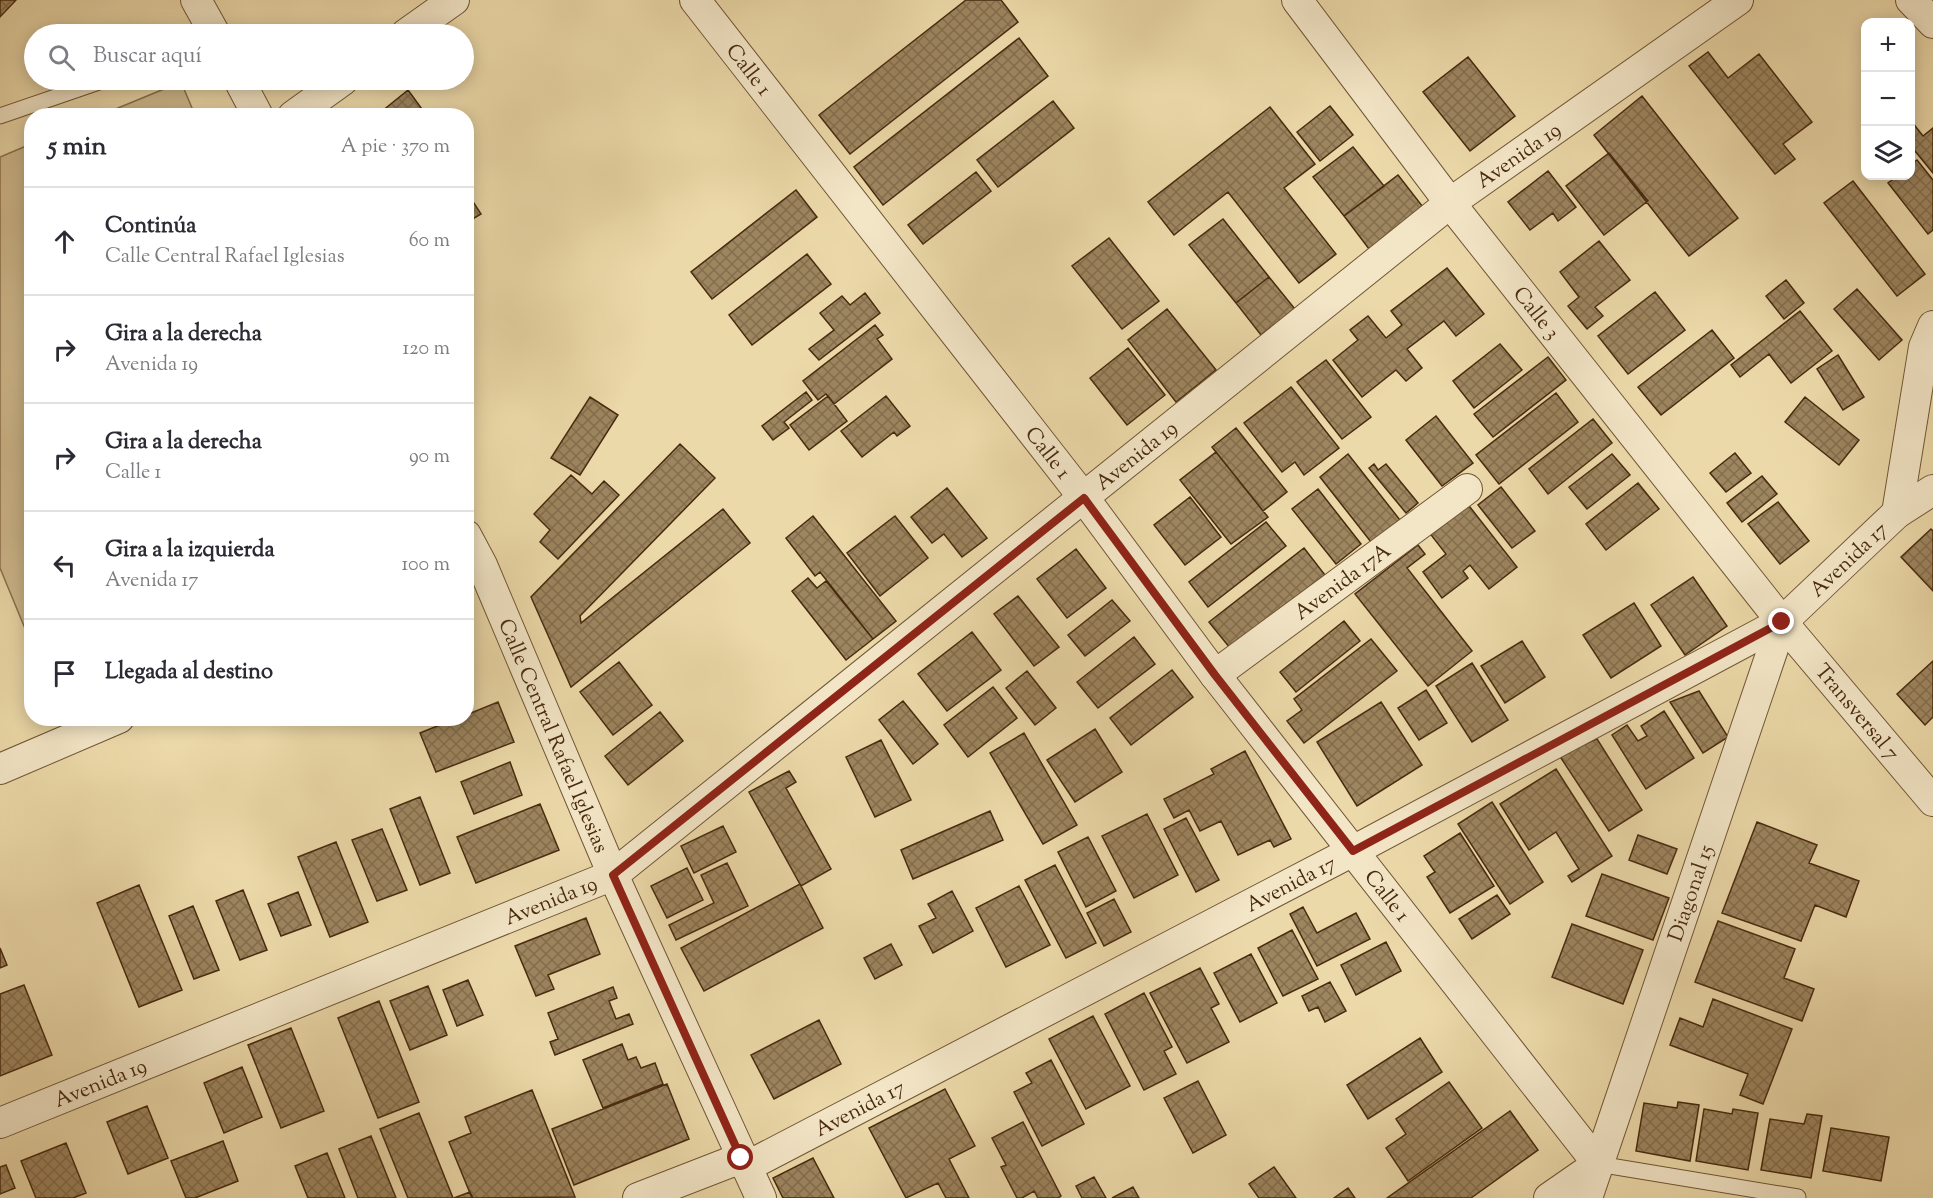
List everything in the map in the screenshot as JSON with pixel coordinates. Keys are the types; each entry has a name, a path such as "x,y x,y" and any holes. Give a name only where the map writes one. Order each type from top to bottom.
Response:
{"street":[{"path":"196,0 209,24"},
{"path":"420,24 454,0"},
{"name":"Calle 1","path":"695,0 1084,498 1215,675 1598,1164"},
{"name":"Calle 3","path":"1297,0 1450,203 1782,622"},
{"name":"Avenida 19","path":"0,1123 613,875 1450,203 1738,0"},
{"path":"1911,0 1933,23"},
{"path":"244,90 254,108"},
{"path":"304,108 329,90"},
{"path":"1897,513 1924,347 1933,326"},
{"name":"Avenida 17A","path":"1215,675 1467,489"},
{"name":"Avenida 17","path":"638,1198 743,1162 1353,851 1782,622 1897,513 1933,489"},
{"name":"Calle Central Rafael Iglesias","path":"474,568 761,1198"},
{"name":"Transversal 7","path":"1782,622 1933,801"},
{"name":"Diagonal 15","path":"1587,1198 1782,622"},
{"path":"0,769 100,726"},
{"path":"1549,1198 1598,1164"}],"lane":[{"path":"0,116 76,90"},
{"path":"1598,1164 1798,1197"}],"shaded area":[{"path":"162,90 184,90 192,108 118,108"},
{"path":"24,147 24,626 0,568 0,157"}],"building":[{"path":"0,0 16,0 0,17"},
{"path":"966,0 1001,0 1018,22 850,154 819,115"},
{"path":"1019,38 1048,76 883,205 854,167"},
{"path":"1708,52 1728,78 1759,54 1812,122 1783,144 1795,159 1775,174 1689,66"},
{"path":"1468,57 1515,116 1470,151 1423,92"},
{"path":"408,90 421,108 386,108"},
{"path":"1642,96 1738,218 1689,256 1594,135"},
{"path":"1053,101 1074,128 998,187 977,160"},
{"path":"1330,106 1353,135 1320,161 1297,132"},
{"path":"1270,107 1315,164 1284,188 1336,254 1299,283 1228,192 1174,235 1148,202"},
{"path":"1915,126 1923,136 1933,128 1933,173 1915,151"},
{"path":"1353,147 1384,186 1344,216 1313,177"},
{"path":"1609,153 1648,201 1604,235 1566,186"},
{"path":"1917,160 1933,180 1933,230 1928,234 1888,183 1892,180 1915,180 1915,161"},
{"path":"1548,171 1576,207 1558,221 1553,213 1530,230 1508,202"},
{"path":"976,172 991,191 923,244 908,225"},
{"path":"1398,175 1423,207 1369,249 1344,216"},
{"path":"1853,181 1925,274 1897,296 1824,203"},
{"path":"796,190 817,217 712,299 691,272"},
{"path":"474,203 481,214 474,218"},
{"path":"1223,219 1269,277 1236,303 1189,245"},
{"path":"1109,238 1159,301 1122,329 1072,266"},
{"path":"1599,241 1630,280 1595,307 1603,316 1587,329 1568,306 1579,297 1560,272"},
{"path":"807,254 831,284 752,345 729,315"},
{"path":"1447,268 1484,314 1456,336 1444,321 1407,349 1422,368 1406,381 1396,370 1362,397 1333,360 1358,340 1350,330 1368,316 1386,338 1402,325 1391,311"},
{"path":"1269,277 1295,309 1261,335 1236,303"},
{"path":"1786,280 1804,303 1784,319 1766,296"},
{"path":"1857,289 1902,340 1879,360 1834,309"},
{"path":"1655,292 1685,330 1628,374 1598,336"},
{"path":"865,293 880,313 819,360 809,349 834,330 820,313 842,296 850,305"},
{"path":"1167,309 1216,370 1176,402 1128,340"},
{"path":"1800,311 1832,351 1791,383 1769,354 1740,377 1731,365"},
{"path":"875,325 883,335 877,339 892,359 834,404 826,394 818,400 803,381"},
{"path":"1712,330 1734,358 1661,415 1638,387"},
{"path":"1500,344 1522,370 1474,408 1453,381"},
{"path":"1128,348 1165,395 1127,425 1090,378"},
{"path":"1838,355 1864,397 1843,410 1817,369"},
{"path":"1548,357 1566,380 1493,437 1474,414"},
{"path":"1326,360 1371,417 1342,439 1297,382"},
{"path":"1291,387 1339,448 1304,475 1295,462 1282,472 1244,423"},
{"path":"806,392 812,400 784,422 789,428 773,440 762,426"},
{"path":"1556,393 1578,422 1499,484 1476,455"},
{"path":"828,396 847,421 809,450 790,425"},
{"path":"886,396 910,426 897,436 894,432 862,457 841,431"},
{"path":"590,397 618,415 580,475 551,458"},
{"path":"1805,397 1859,440 1839,465 1785,422"},
{"path":"1436,416 1473,463 1442,486 1406,440"},
{"path":"1593,419 1612,443 1548,494 1529,469"},
{"path":"1236,428 1287,492 1263,511 1212,447"},
{"path":"680,444 715,478 580,616 581,623 723,509 750,543 571,687 531,597"},
{"path":"1216,452 1268,517 1231,544 1180,480"},
{"path":"1735,453 1751,473 1726,492 1710,473"},
{"path":"1348,454 1400,520 1371,542 1320,477"},
{"path":"1612,454 1630,475 1587,509 1569,487"},
{"path":"1374,464 1378,470 1386,464 1418,503 1406,513 1369,468"},
{"path":"571,475 592,494 604,481 619,495 558,559 540,542 550,530 534,514"},
{"path":"1762,476 1777,494 1742,522 1727,503"},
{"path":"1638,483 1659,509 1606,550 1586,524"},
{"path":"1501,487 1535,531 1512,548 1478,505"},
{"path":"947,488 987,538 962,557 944,534 932,543 911,517"},
{"path":"1318,489 1361,544 1336,564 1292,509"},
{"path":"1190,497 1221,537 1185,565 1154,525"},
{"path":"1466,502 1517,567 1489,589 1470,565 1463,571 1468,578 1442,598 1423,572 1446,554 1428,531"},
{"path":"1778,502 1809,541 1780,564 1748,524"},
{"path":"813,516 896,621 873,639 820,572 815,576 786,538"},
{"path":"895,516 928,558 880,596 847,553"},
{"path":"1266,522 1286,546 1208,607 1189,582"},
{"path":"1931,529 1933,531 1933,591 1901,557"},
{"path":"1418,545 1425,554 1407,568 1472,651 1428,686 1355,594"},
{"path":"1304,548 1325,575 1230,648 1209,622"},
{"path":"1076,549 1106,588 1067,618 1037,579"},
{"path":"1693,577 1727,626 1685,655 1651,605"},
{"path":"808,578 817,588 826,581 873,639 846,660 792,591"},
{"path":"1018,596 1059,647 1034,666 994,614"},
{"path":"1112,600 1130,621 1085,656 1068,635"},
{"path":"1634,603 1661,646 1611,678 1583,635"},
{"path":"1344,621 1360,641 1296,692 1280,672"},
{"path":"972,632 1001,670 947,711 918,674"},
{"path":"1134,637 1155,664 1098,708 1077,682"},
{"path":"1371,639 1397,671 1304,743 1287,721 1302,710 1294,699"},
{"path":"1522,641 1545,677 1505,703 1481,666"},
{"path":"1933,661 1933,717 1925,725 1897,694"},
{"path":"619,662 652,705 613,735 580,692"},
{"path":"1472,663 1508,720 1472,742 1436,686"},
{"path":"1172,670 1193,697 1131,745 1110,718"},
{"path":"1027,671 1056,708 1035,725 1006,688"},
{"path":"993,687 1017,718 968,757 944,725"},
{"path":"1426,690 1447,723 1419,740 1398,708"},
{"path":"1699,691 1728,737 1703,753 1670,702"},
{"path":"903,701 938,744 913,764 879,720"},
{"path":"498,702 514,742 436,772 420,733 437,726 474,726 474,712"},
{"path":"1381,702 1422,765 1357,806 1317,742"},
{"path":"1664,711 1694,758 1646,789 1612,735 1627,725 1638,741 1647,736 1641,726"},
{"path":"660,712 683,741 628,785 605,756"},
{"path":"1095,729 1122,772 1075,802 1047,760"},
{"path":"1024,733 1077,825 1043,844 990,753"},
{"path":"1597,739 1642,810 1609,831 1559,755"},
{"path":"881,740 911,800 875,817 846,757"},
{"path":"1245,751 1291,839 1274,847 1270,840 1238,855 1221,821 1200,831 1189,810 1174,818 1164,799 1214,774 1211,769"},
{"path":"510,762 522,795 474,814 461,782"},
{"path":"1556,769 1612,856 1572,882 1568,876 1579,869 1556,832 1529,850 1500,804"},
{"path":"789,771 796,782 786,788 831,869 801,886 749,792"},
{"path":"420,797 450,873 420,885 390,809"},
{"path":"1492,802 1543,882 1510,904 1458,824"},
{"path":"540,804 559,850 476,883 457,837"},
{"path":"990,811 1003,840 913,879 901,850"},
{"path":"1147,814 1178,875 1134,898 1102,836"},
{"path":"1186,818 1219,880 1196,892 1164,829"},
{"path":"1757,822 1817,845 1809,863 1859,881 1846,917 1815,905 1801,941 1722,913"},
{"path":"723,826 736,852 694,873 681,846"},
{"path":"382,829 407,890 377,901 352,840"},
{"path":"1460,833 1494,886 1450,913 1427,877 1435,872 1424,856"},
{"path":"1638,835 1677,849 1667,874 1629,860"},
{"path":"1088,837 1116,891 1086,907 1058,852"},
{"path":"336,842 368,922 330,937 298,857"},
{"path":"727,863 748,906 676,940 669,925 714,903 701,875"},
{"path":"1055,865 1096,943 1066,958 1025,880"},
{"path":"687,868 703,900 667,918 651,886"},
{"path":"1602,874 1669,898 1653,940 1586,916"},
{"path":"800,884 823,928 704,991 681,948"},
{"path":"139,885 182,990 139,1007 97,903"},
{"path":"1019,886 1050,945 1006,967 976,908"},
{"path":"243,890 267,950 240,960 216,901"},
{"path":"952,891 973,931 933,953 919,926 936,918 928,904"},
{"path":"298,892 311,925 281,936 268,904"},
{"path":"1497,895 1510,914 1472,939 1459,919"},
{"path":"1114,899 1131,932 1104,946 1087,913"},
{"path":"193,906 219,970 194,979 169,916"},
{"path":"1303,907 1317,933 1356,913 1370,939 1317,966 1290,914"},
{"path":"586,918 600,954 548,975 554,989 536,996 515,946"},
{"path":"1718,921 1795,949 1784,978 1814,989 1802,1021 1695,982"},
{"path":"1572,924 1643,950 1623,1004 1552,977"},
{"path":"1292,930 1318,979 1283,996 1258,948"},
{"path":"1386,942 1401,971 1356,995 1341,965"},
{"path":"891,944 902,965 875,979 864,958"},
{"path":"0,948 7,965 0,968"},
{"path":"1251,954 1277,1003 1240,1022 1214,973"},
{"path":"1200,968 1219,1004 1211,1008 1229,1042 1187,1063 1150,993"},
{"path":"468,980 483,1015 457,1026 443,990"},
{"path":"1330,982 1346,1011 1325,1022 1318,1007 1309,1011 1302,996"},
{"path":"24,985 52,1055 0,1076 0,994"},
{"path":"428,986 447,1035 410,1050 390,1001"},
{"path":"613,987 617,998 609,1001 616,1019 629,1014 633,1024 555,1055 550,1042 558,1039 548,1013"},
{"path":"1144,993 1172,1047 1164,1051 1176,1074 1144,1090 1105,1014"},
{"path":"1713,999 1792,1029 1763,1104 1740,1095 1748,1074 1670,1045 1680,1018 1703,1027"},
{"path":"379,1001 419,1102 378,1118 338,1018"},
{"path":"1093,1016 1130,1086 1086,1109 1049,1039"},
{"path":"819,1020 841,1064 774,1099 751,1055"},
{"path":"291,1028 324,1111 281,1128 248,1045"},
{"path":"1420,1038 1442,1072 1368,1119 1347,1085"},
{"path":"622,1044 628,1060 636,1057 641,1068 655,1063 663,1084 603,1108 583,1060"},
{"path":"1051,1060 1084,1124 1042,1146 1014,1092 1032,1083 1026,1073"},
{"path":"242,1067 262,1117 224,1133 204,1083"},
{"path":"1198,1081 1226,1135 1193,1153 1164,1098"},
{"path":"1449,1082 1482,1128 1408,1181 1386,1148 1406,1134 1396,1119"},
{"path":"667,1084 689,1139 574,1185 552,1129"},
{"path":"945,1089 975,1146 949,1159 969,1198 946,1198 938,1183 906,1198 869,1128"},
{"path":"532,1090 575,1197 472,1198 449,1142 471,1133 465,1117"},
{"path":"1678,1102 1699,1105 1690,1161 1636,1151 1644,1103 1677,1108"},
{"path":"147,1106 168,1158 128,1174 107,1122"},
{"path":"1704,1109 1732,1114 1733,1109 1758,1113 1748,1170 1696,1161"},
{"path":"1510,1111 1538,1150 1471,1198 1387,1198"},
{"path":"419,1113 453,1198 408,1198 380,1129"},
{"path":"1807,1114 1822,1116 1811,1178 1761,1170 1770,1119 1804,1124"},
{"path":"1023,1122 1061,1196 1058,1198 1038,1198 1034,1191 1022,1198 1017,1198 1001,1167 1006,1165 992,1138"},
{"path":"1831,1128 1889,1137 1881,1181 1823,1171"},
{"path":"371,1136 396,1198 358,1198 339,1149"},
{"path":"223,1141 238,1181 195,1198 186,1198 171,1161"},
{"path":"66,1143 86,1193 73,1198 36,1198 21,1161"},
{"path":"327,1153 345,1198 308,1198 295,1166"},
{"path":"813,1158 834,1198 783,1198 773,1178"},
{"path":"6,1165 15,1188 0,1194 0,1167"},
{"path":"1274,1167 1296,1198 1259,1198 1249,1184"},
{"path":"1094,1177 1106,1198 1082,1198 1076,1186"},
{"path":"1133,1187 1139,1198 1112,1198"},
{"path":"1348,1188 1355,1198 1334,1198"},
{"path":"470,1192 473,1198 454,1198"}],"route":[{"path":"741,1158 613,875 1084,498 1215,675 1353,851 1782,622"}]}
